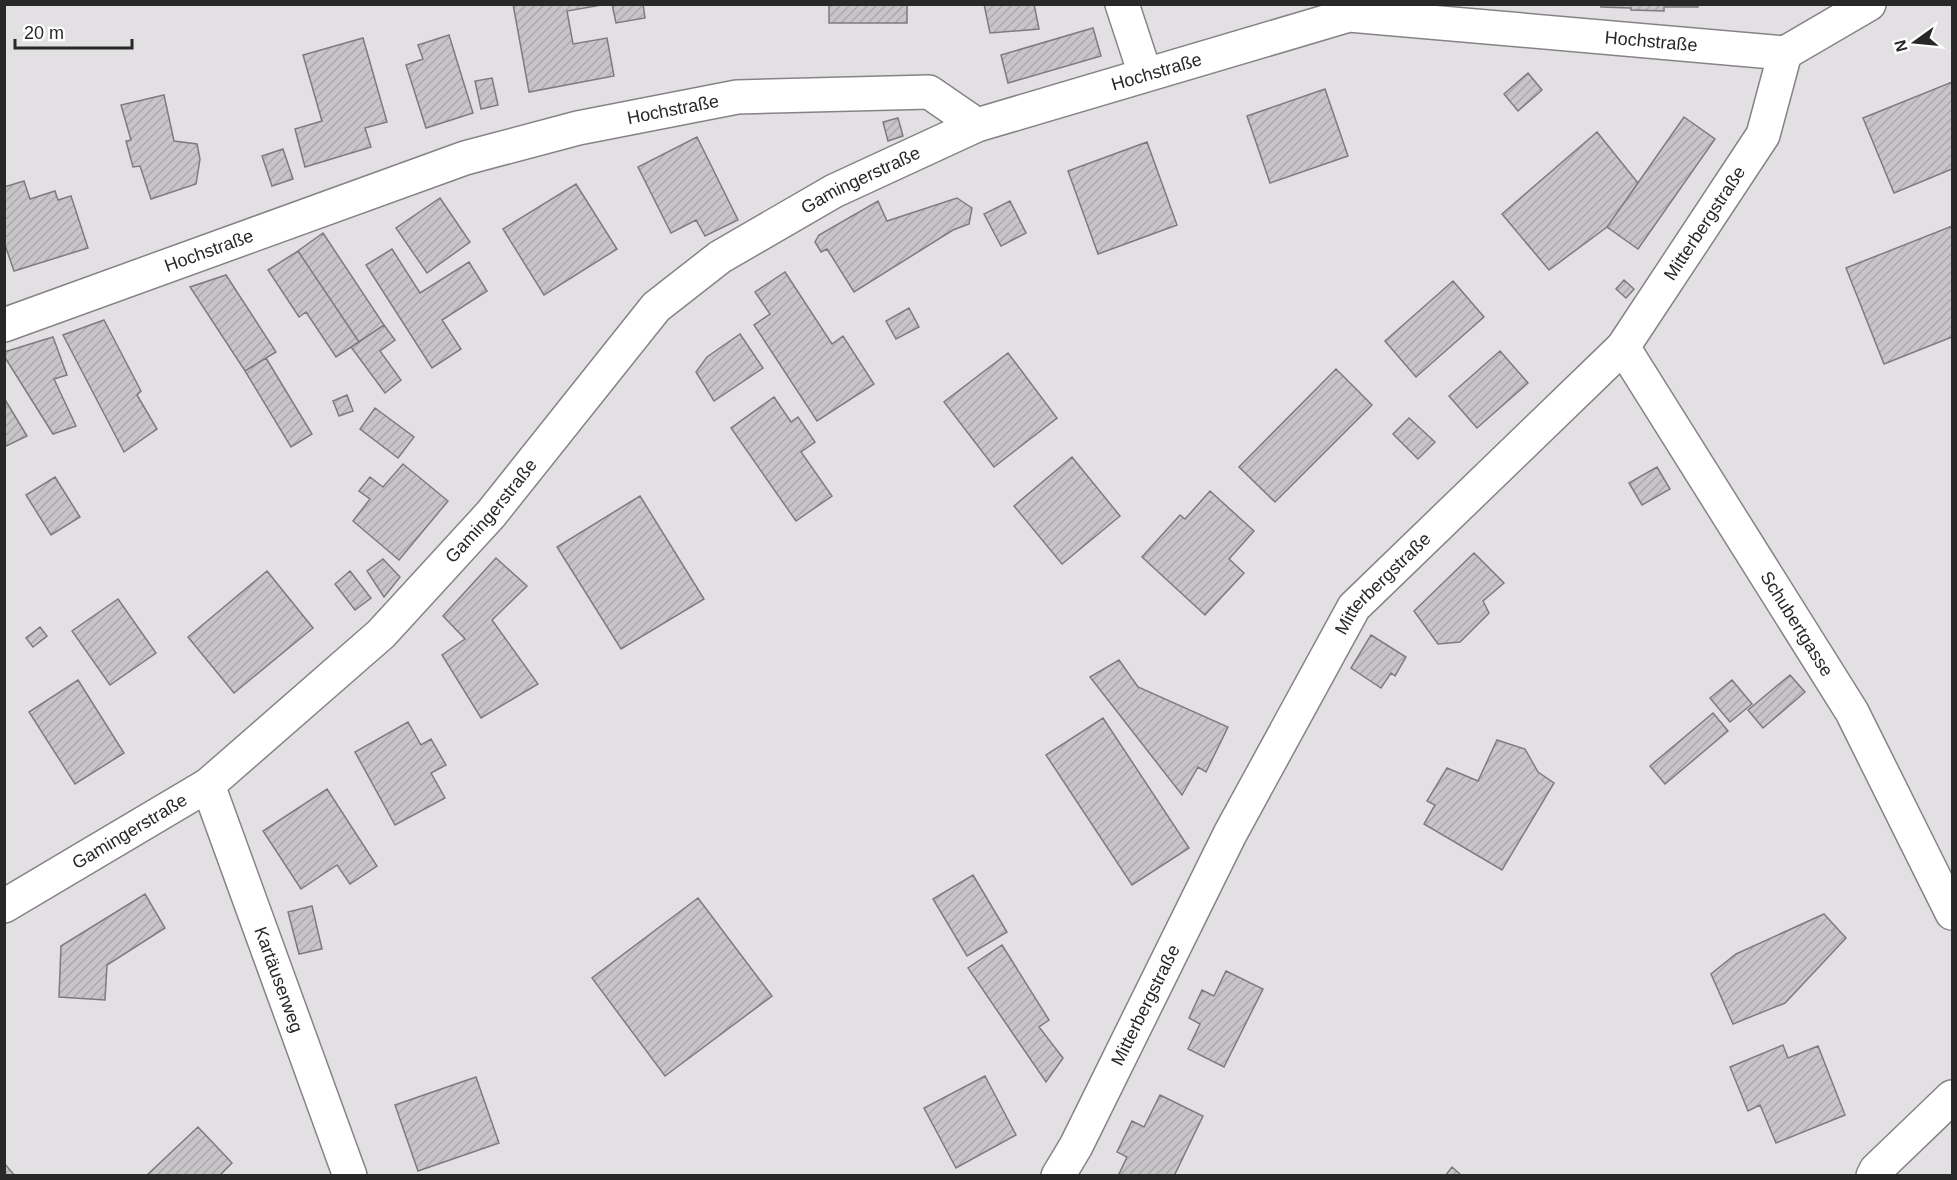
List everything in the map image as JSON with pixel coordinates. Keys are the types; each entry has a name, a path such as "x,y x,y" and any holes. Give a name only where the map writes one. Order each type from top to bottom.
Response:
{"street":[{"path":"1122,4 1145,74"},
{"path":"1785,53 1869,4"},
{"name":"Hochstraße","path":"4,325 465,158 578,128 737,97 929,92 977,126 1349,10 1785,53"},
{"name":"Mitterbergstraße","path":"1058,1176 1076,1146 1230,834 1354,607 1623,346 1763,135 1785,53"},
{"name":"Gamingerstraße","path":"4,906 208,785 381,634 491,514 656,308 720,257 834,190 977,126"},
{"name":"Schubertgasse","path":"1623,346 1852,712 1953,913"},
{"name":"Kartäuserweg","path":"208,785 350,1176"},
{"path":"1873,1176 1876,1170 1953,1097"}],"building":[{"path":"513,4 607,4 567,11 573,44 607,38 614,76 529,92"},
{"path":"612,4 643,4 645,18 616,23"},
{"path":"829,4 907,4 907,23 829,23"},
{"path":"984,4 1034,4 1039,29 990,33"},
{"path":"1601,4 1698,4 1698,7 1664,7 1664,11 1631,10 1631,8 1601,7"},
{"path":"1093,28 1101,56 1008,83 1001,55"},
{"path":"449,35 473,113 426,128 406,65 423,59 418,45"},
{"path":"363,38 387,122 365,128 371,147 305,167 295,129 322,121 303,55"},
{"path":"1528,73 1542,90 1518,111 1504,94"},
{"path":"492,78 498,105 481,109 475,81"},
{"path":"1952,82 1952,169 1894,193 1863,118"},
{"path":"1325,89 1348,156 1270,183 1247,116"},
{"path":"164,95 174,141 197,144 200,159 196,184 151,199 140,166 133,167 126,141 131,140 121,105"},
{"path":"1684,117 1715,139 1638,249 1607,227"},
{"path":"898,118 903,136 888,141 883,122"},
{"path":"1597,132 1638,183 1607,227 1549,270 1502,214"},
{"path":"697,137 738,220 705,236 696,220 671,233 638,167"},
{"path":"1147,142 1177,225 1098,254 1068,171"},
{"path":"283,149 293,179 272,186 262,156"},
{"path":"24,181 30,199 55,191 58,200 71,196 88,248 14,271 4,242 4,187"},
{"path":"576,184 617,249 544,295 503,229"},
{"path":"440,198 470,242 427,273 396,228"},
{"path":"957,198 972,208 969,224 953,230 854,292 827,249 821,252 815,242 819,235 878,201 887,221"},
{"path":"1010,201 1026,233 1001,246 984,214"},
{"path":"1952,226 1952,337 1884,364 1846,268"},
{"path":"323,233 384,325 359,342 298,251"},
{"path":"392,249 420,293 469,262 487,291 442,320 461,349 432,368 366,265"},
{"path":"298,251 359,342 336,357 306,312 299,317 268,270"},
{"path":"785,272 832,344 843,336 874,384 817,421 754,325 770,314 755,292"},
{"path":"226,275 276,352 245,371 190,287"},
{"path":"1624,280 1634,289 1626,298 1616,289"},
{"path":"1453,281 1484,317 1416,377 1385,341"},
{"path":"909,308 919,327 896,339 886,321"},
{"path":"104,320 141,391 137,395 157,429 124,452 63,335"},
{"path":"384,325 395,340 380,351 401,380 385,393 351,347"},
{"path":"740,334 763,368 714,401 696,372 707,357"},
{"path":"53,337 67,375 54,379 76,426 53,434 4,356 4,352"},
{"path":"1500,351 1528,383 1477,428 1449,396"},
{"path":"1008,353 1057,418 994,467 944,402"},
{"path":"266,358 312,434 291,447 245,371"},
{"path":"1336,369 1372,405 1275,502 1239,467"},
{"path":"347,395 353,411 339,416 333,401"},
{"path":"774,397 791,422 798,417 815,442 801,452 832,496 796,521 731,428"},
{"path":"4,398 27,436 4,447"},
{"path":"375,408 414,437 398,458 360,429"},
{"path":"1409,418 1435,442 1418,459 1393,434"},
{"path":"1072,457 1120,516 1062,564 1014,506"},
{"path":"403,464 448,501 399,560 353,521 370,499 359,491 370,477 383,487"},
{"path":"1657,467 1670,489 1642,505 1629,483"},
{"path":"55,477 80,517 51,535 26,495"},
{"path":"1210,491 1254,531 1229,559 1244,573 1205,615 1142,557 1180,515 1185,519"},
{"path":"640,496 704,599 621,649 557,547"},
{"path":"1474,553 1504,583 1483,601 1489,613 1460,642 1438,644 1414,611"},
{"path":"496,558 527,586 492,620 538,684 481,718 442,655 465,639 443,616"},
{"path":"383,559 400,577 384,597 367,571"},
{"path":"267,571 313,628 234,693 188,637"},
{"path":"350,571 371,598 355,610 335,584"},
{"path":"118,599 156,653 110,685 72,631"},
{"path":"40,627 47,636 33,647 26,638"},
{"path":"1371,635 1406,657 1395,676 1391,673 1381,688 1351,668"},
{"path":"1119,660 1138,687 1228,727 1206,772 1198,767 1182,795 1090,677"},
{"path":"1790,675 1805,692 1763,728 1748,710"},
{"path":"78,680 124,753 75,784 29,712"},
{"path":"1732,680 1752,704 1730,722 1710,698"},
{"path":"1713,713 1728,731 1665,784 1650,766"},
{"path":"1103,718 1189,848 1132,885 1046,755"},
{"path":"408,722 421,745 431,739 446,765 431,773 445,798 395,825 355,752"},
{"path":"1497,740 1525,749 1538,772 1554,783 1502,870 1424,824 1435,805 1427,801 1447,768 1478,781"},
{"path":"327,789 377,866 350,884 337,865 301,889 263,831"},
{"path":"973,875 1007,932 967,956 933,899"},
{"path":"145,894 165,928 107,965 105,1000 59,997 61,946"},
{"path":"698,898 772,996 665,1076 592,978"},
{"path":"312,906 322,949 299,954 288,912"},
{"path":"1824,914 1846,938 1785,1003 1733,1024 1711,974 1736,954"},
{"path":"1002,945 1049,1020 1039,1027 1063,1058 1046,1082 968,968"},
{"path":"1226,971 1263,989 1224,1067 1188,1049 1200,1024 1189,1018 1202,990 1214,996"},
{"path":"1783,1045 1788,1058 1818,1046 1845,1115 1776,1143 1760,1105 1748,1111 1730,1067"},
{"path":"985,1076 1016,1135 956,1168 924,1108"},
{"path":"476,1077 499,1143 418,1171 395,1105"},
{"path":"1160,1095 1203,1116 1174,1176 1118,1176 1127,1157 1117,1152 1132,1121 1144,1127"},
{"path":"198,1127 232,1163 219,1176 146,1176"},
{"path":"4,1163 15,1176 4,1176"},
{"path":"1452,1167 1462,1176 1445,1176"}]}
